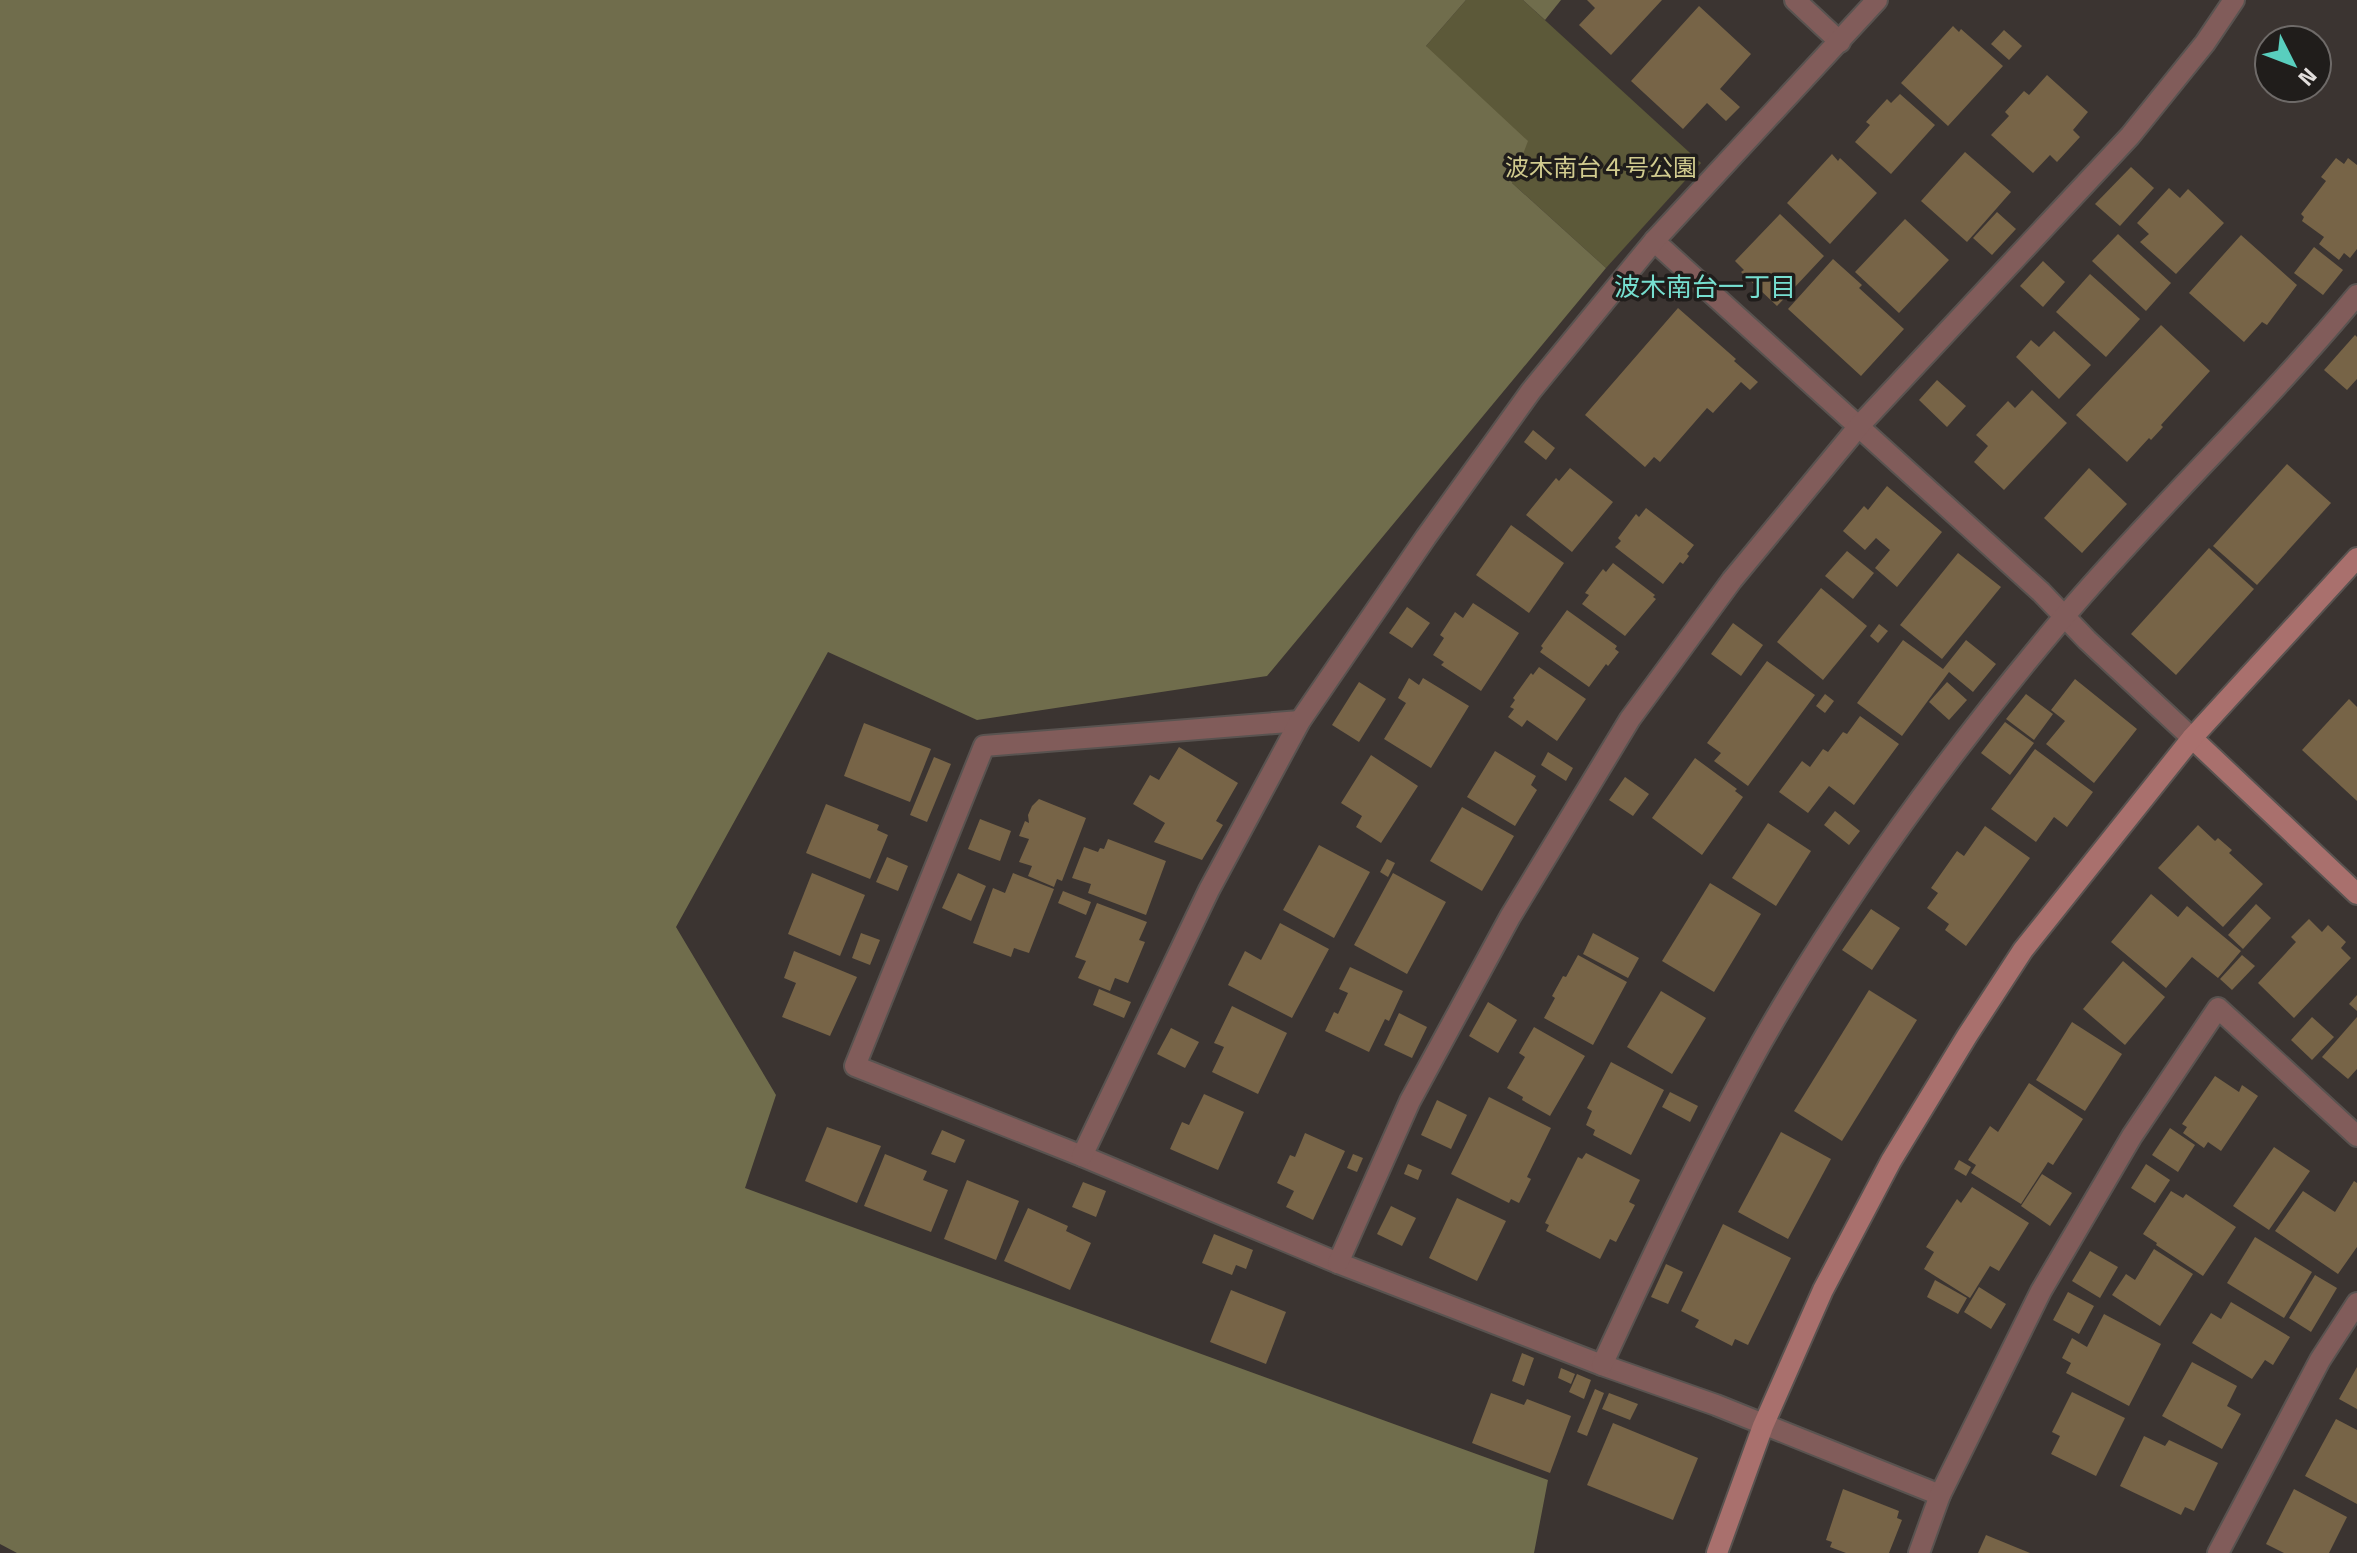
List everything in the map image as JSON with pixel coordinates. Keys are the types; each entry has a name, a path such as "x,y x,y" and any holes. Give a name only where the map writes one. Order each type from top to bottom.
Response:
{"street":[{"path":"1795,0 1840,42"},
{"path":"1082,1156 1209,890 1300,721 1426,537 1531,391 1654,241 1877,0"},
{"path":"1338,1263 1417,1088 1510,917 1630,719 1732,580 1859,426 2130,136 2205,43 2234,0"},
{"path":"1654,241 2041,592 2064,618 2357,894"},
{"path":"1602,1365 1685,1185 1761,1045 1815,954 1873,867 1943,769 2064,618 2357,295"},
{"path":"1717,1553 1763,1426 1823,1290 1891,1161 1967,1036 2023,950 2192,738 2357,558"},
{"path":"1300,721 984,746 855,1066 1338,1263 1602,1365 1716,1405 1940,1495"},
{"path":"1919,1553 1940,1495 2041,1291 2132,1136 2218,1008 2357,1136"},
{"path":"2218,1553 2320,1360 2357,1303"}],"green space":[{"name":"波木南台４号公園","path":"1466,0 1523,0 1701,163 1606,268 1512,183 1426,46"}],"shaded area":[{"path":"0,0 1466,0 1426,46 1528,141 1512,183 1606,268 1267,676 977,720 828,652 676,927 776,1095 745,1188 1548,1480 1534,1553 17,1553 0,1544"},
{"path":"1523,0 1561,0 1545,20"}],"building":[{"path":"1587,0 1662,0 1611,55 1579,25 1595,8"},
{"path":"1699,6 1751,54 1720,89 1740,107 1726,121 1707,103 1683,129 1631,81"},
{"path":"1953,26 1959,32 1961,29 2003,66 1948,126 1901,83"},
{"path":"2004,30 2022,46 2009,60 1991,44"},
{"path":"2047,75 2088,112 2073,130 2080,137 2057,162 2050,155 2033,173 1991,135 2009,116 2005,112 2024,91 2029,95"},
{"path":"1900,94 1935,125 1891,174 1855,142 1870,125 1866,122 1887,99 1891,103"},
{"path":"1965,152 2011,192 1967,242 1921,201"},
{"path":"1832,154 1877,193 1830,244 1787,203"},
{"path":"2336,158 2344,164 2348,158 2357,165 2357,249 2350,258 2344,253 2339,260 2319,244 2324,237 2302,221 2304,217 2301,214 2326,181 2321,177"},
{"path":"2131,167 2154,188 2120,226 2095,204"},
{"path":"2169,188 2180,198 2188,189 2224,223 2176,274 2140,242 2149,234 2137,223"},
{"path":"1997,212 2016,229 1992,255 1973,238"},
{"path":"1780,214 1824,256 1777,306 1741,272 1744,270 1735,261"},
{"path":"1905,219 1949,260 1899,313 1855,272"},
{"path":"2118,234 2171,283 2146,311 2092,261"},
{"path":"2241,235 2297,285 2267,325 2262,322 2244,342 2189,293"},
{"path":"2314,247 2343,270 2323,295 2294,273"},
{"path":"1833,259 1904,329 1861,376 1788,309"},
{"path":"2043,261 2065,282 2043,307 2020,286"},
{"path":"2090,274 2140,319 2106,357 2056,312"},
{"path":"1678,308 1758,382 1750,390 1741,382 1713,413 1707,408 1660,462 1654,457 1645,467 1585,415"},
{"path":"2161,325 2210,371 2161,425 2163,427 2127,462 2076,415"},
{"path":"2054,331 2091,365 2059,399 2016,357 2031,340 2039,347"},
{"path":"2355,335 2357,379 2347,390 2324,370"},
{"path":"1937,380 1966,406 1947,427 1919,400"},
{"path":"2032,390 2067,423 2004,490 1974,462 1988,446 1976,435 2008,401 2015,408"},
{"path":"1533,430 1555,448 1546,460 1524,442"},
{"path":"2287,464 2331,503 2257,585 2213,546"},
{"path":"1570,468 1613,502 1572,552 1526,515 1556,478 1559,481"},
{"path":"2089,468 2127,504 2082,553 2044,518"},
{"path":"1887,486 1942,532 1897,587 1875,568 1890,550 1876,538 1865,550 1843,531 1864,506 1868,510"},
{"path":"1646,508 1694,545 1683,564 1680,562 1663,584 1615,547 1636,514 1639,517"},
{"path":"1511,525 1564,563 1529,613 1476,575"},
{"path":"2209,548 2254,589 2176,675 2131,634"},
{"path":"1847,551 1874,573 1853,599 1825,576"},
{"path":"1958,553 2001,587 1942,659 1900,625"},
{"path":"1613,563 1655,595 1653,597 1656,599 1625,636 1582,604 1589,595 1585,593 1603,569 1606,572"},
{"path":"1821,588 1867,626 1823,680 1777,642"},
{"path":"1473,603 1519,633 1481,691 1441,665 1444,662 1433,655 1444,638 1440,635 1455,612 1463,618"},
{"path":"1407,607 1430,623 1412,648 1389,633"},
{"path":"1567,610 1617,646 1615,649 1619,652 1589,687 1540,652 1541,646"},
{"path":"1733,623 1763,645 1741,676 1711,654"},
{"path":"1879,624 1888,631 1878,643 1870,636"},
{"path":"1903,640 1943,669 1966,640 1996,664 1973,692 1949,672 1902,736 1857,703"},
{"path":"1767,661 1815,695 1748,786 1714,761 1721,753 1707,743"},
{"path":"1539,667 1586,699 1557,741 1527,720 1522,727 1508,717 1514,709 1510,707 1515,700 1513,698"},
{"path":"1409,678 1419,685 1423,678 1469,706 1431,768 1384,739 1406,703 1398,698"},
{"path":"2075,679 2137,729 2094,783 2046,744 2065,721 2051,710"},
{"path":"1359,682 1386,699 1359,742 1332,725"},
{"path":"1947,682 1967,700 1949,720 1929,702"},
{"path":"1825,694 1834,701 1825,713 1816,706"},
{"path":"2026,694 2053,714 2034,740 2006,719"},
{"path":"2349,699 2357,707 2357,801 2302,750"},
{"path":"1860,716 1899,744 1854,805 1829,786 1808,813 1779,792 1802,761 1810,767 1823,749 1828,752 1843,732 1847,734"},
{"path":"2005,722 2034,743 2010,775 1981,753"},
{"path":"864,723 931,749 910,802 844,776"},
{"path":"1179,747 1238,783 1216,821 1223,825 1202,860 1154,842 1165,823 1133,804 1150,775 1159,780"},
{"path":"2035,749 2093,792 2067,827 2054,817 2036,842 1991,809"},
{"path":"1495,751 1536,776 1531,785 1537,790 1515,826 1467,797"},
{"path":"1548,752 1573,768 1566,781 1541,765"},
{"path":"1371,755 1418,786 1381,843 1356,827 1362,816 1341,803"},
{"path":"934,757 951,764 927,822 910,815"},
{"path":"1695,758 1737,789 1735,791 1743,797 1702,855 1652,818"},
{"path":"1625,777 1649,794 1633,816 1609,800"},
{"path":"1039,799 1086,818 1062,881 1057,879 1054,887 1028,876 1032,866 1019,862 1029,839 1019,836 1025,821 1029,823 1032,806"},
{"path":"826,804 879,825 877,830 888,835 870,879 806,853"},
{"path":"1462,807 1514,836 1482,891 1430,861"},
{"path":"1835,811 1860,831 1849,845 1824,825"},
{"path":"980,819 1011,831 1000,861 968,849"},
{"path":"1768,823 1811,851 1776,906 1732,878"},
{"path":"2198,825 2215,841 2218,838 2232,850 2229,853 2263,884 2223,927 2158,868"},
{"path":"1985,826 2030,858 1966,946 1945,930 1949,924 1927,908 1938,893 1931,888 1957,851 1964,856"},
{"path":"1108,839 1166,861 1146,915 1088,893 1091,884 1072,878 1084,847 1098,852 1100,848 1104,849"},
{"path":"1319,845 1370,872 1334,938 1283,910"},
{"path":"887,857 908,866 898,891 876,882"},
{"path":"1387,859 1395,863 1388,877 1380,872"},
{"path":"812,873 865,895 840,956 788,934"},
{"path":"958,873 986,886 971,921 942,908"},
{"path":"1013,873 1054,889 1029,953 1014,948 1011,957 973,943 993,888 1005,893"},
{"path":"1393,873 1446,902 1407,974 1354,945"},
{"path":"1710,883 1761,914 1714,992 1662,961"},
{"path":"1063,891 1091,902 1086,915 1058,903"},
{"path":"2151,894 2178,917 2187,906 2241,951 2218,978 2192,957 2166,988 2111,942"},
{"path":"1097,903 1147,922 1139,940 1145,942 1128,983 1115,978 1110,991 1078,978 1086,961 1075,957"},
{"path":"2256,904 2271,918 2243,949 2228,935"},
{"path":"1871,909 1900,928 1872,970 1842,950"},
{"path":"2309,919 2322,932 2328,925 2346,942 2341,948 2351,958 2294,1018 2258,983 2296,942 2291,937"},
{"path":"1280,923 1329,949 1292,1018 1228,985 1245,951 1261,960"},
{"path":"861,933 880,940 870,965 852,958"},
{"path":"1593,933 1639,958 1628,978 1583,954"},
{"path":"794,951 857,977 830,1036 782,1017 796,983 784,978"},
{"path":"1578,955 1627,982 1593,1045 1544,1018 1555,998 1552,996"},
{"path":"2242,955 2255,966 2232,990 2220,979"},
{"path":"2123,961 2165,997 2125,1045 2083,1009"},
{"path":"1350,967 1403,991 1369,1052 1325,1031 1348,993 1339,989"},
{"path":"1099,989 1131,1002 1124,1018 1093,1005"},
{"path":"1869,990 1917,1020 1842,1141 1794,1111"},
{"path":"1661,991 1706,1018 1672,1074 1627,1047"},
{"path":"2357,995 2357,1011 2349,1004"},
{"path":"1488,1002 1517,1020 1498,1053 1469,1036"},
{"path":"1232,1006 1287,1033 1258,1094 1212,1072 1224,1047 1214,1043"},
{"path":"1399,1013 1427,1027 1412,1058 1384,1045"},
{"path":"2312,1017 2334,1037 2312,1060 2291,1040"},
{"path":"2357,1017 2357,1069 2348,1079 2322,1057"},
{"path":"2072,1022 2122,1054 2085,1111 2036,1080"},
{"path":"1534,1027 1585,1056 1550,1116 1507,1088 1525,1057 1519,1053"},
{"path":"1171,1028 1199,1042 1185,1068 1157,1054"},
{"path":"1611,1062 1664,1090 1631,1155 1593,1135 1595,1130 1586,1125 1592,1111 1587,1108"},
{"path":"2215,1076 2239,1092 2242,1085 2258,1096 2221,1151 2208,1142 2204,1148 2183,1133 2187,1127 2182,1124"},
{"path":"2029,1083 2083,1119 2053,1165 2048,1162 2021,1204 1971,1173 1976,1165 1968,1160 1990,1126 1998,1132"},
{"path":"1670,1092 1698,1106 1690,1122 1662,1107"},
{"path":"1204,1094 1244,1112 1218,1170 1170,1149 1182,1122 1189,1125"},
{"path":"1489,1097 1551,1128 1527,1177 1531,1179 1519,1203 1511,1199 1509,1203 1451,1174"},
{"path":"1437,1100 1467,1115 1451,1149 1421,1135"},
{"path":"827,1127 881,1146 857,1203 805,1181"},
{"path":"2170,1128 2195,1145 2178,1172 2152,1155"},
{"path":"942,1130 965,1140 955,1163 931,1154"},
{"path":"1781,1132 1831,1159 1788,1239 1738,1212"},
{"path":"1305,1133 1345,1151 1313,1220 1286,1207 1294,1191 1277,1183 1290,1155 1295,1157"},
{"path":"2274,1147 2310,1171 2269,1230 2233,1206"},
{"path":"1586,1153 1640,1180 1629,1202 1635,1205 1616,1242 1610,1239 1600,1259 1546,1231 1549,1225 1545,1223 1578,1157 1582,1159"},
{"path":"885,1154 927,1171 923,1180 948,1190 931,1232 864,1206"},
{"path":"1353,1154 1363,1158 1357,1172 1347,1168"},
{"path":"1959,1160 1971,1167 1966,1176 1954,1169"},
{"path":"1408,1164 1422,1170 1418,1180 1404,1174"},
{"path":"2146,1164 2170,1180 2155,1203 2131,1188"},
{"path":"2042,1174 2072,1193 2050,1226 2021,1206"},
{"path":"967,1180 1019,1201 996,1260 944,1239"},
{"path":"2354,1181 2357,1183 2357,1247 2338,1274 2275,1231 2303,1191 2335,1212"},
{"path":"1083,1182 1106,1191 1096,1217 1072,1207"},
{"path":"1972,1187 2029,1223 1999,1271 1990,1266 1970,1298 1924,1269 1934,1252 1926,1247 1957,1199 1961,1203"},
{"path":"2171,1191 2183,1198 2186,1194 2236,1227 2203,1276 2143,1234"},
{"path":"1457,1198 1506,1221 1477,1281 1429,1258"},
{"path":"1391,1206 1416,1218 1402,1246 1377,1234"},
{"path":"1028,1208 1068,1226 1066,1231 1091,1243 1070,1290 1004,1261"},
{"path":"1723,1224 1791,1258 1748,1345 1735,1339 1732,1346 1695,1327 1699,1320 1681,1311"},
{"path":"1214,1234 1253,1250 1246,1269 1236,1265 1232,1275 1202,1263"},
{"path":"2255,1237 2312,1272 2284,1318 2227,1283"},
{"path":"2154,1249 2193,1274 2160,1326 2112,1295 2126,1274 2135,1280"},
{"path":"2090,1251 2118,1267 2100,1298 2072,1281"},
{"path":"1666,1264 1683,1272 1668,1304 1651,1297"},
{"path":"2315,1275 2337,1288 2311,1332 2289,1318"},
{"path":"1935,1280 1967,1298 1958,1314 1927,1297"},
{"path":"1979,1287 2006,1304 1991,1329 1964,1312"},
{"path":"1231,1290 1286,1312 1266,1364 1210,1342"},
{"path":"2068,1292 2094,1306 2079,1334 2053,1320"},
{"path":"2231,1302 2290,1337 2273,1365 2265,1360 2252,1379 2192,1343 2211,1313 2221,1319"},
{"path":"2104,1314 2161,1344 2129,1406 2066,1373 2071,1363 2062,1358 2072,1338 2087,1347"},
{"path":"1522,1353 1534,1358 1524,1386 1512,1381"},
{"path":"2192,1362 2237,1386 2227,1406 2241,1414 2222,1449 2162,1416"},
{"path":"2357,1367 2357,1409 2339,1399"},
{"path":"1561,1368 1575,1374 1571,1384 1558,1378"},
{"path":"1577,1374 1591,1380 1584,1399 1569,1392"},
{"path":"1595,1389 1604,1393 1587,1436 1577,1432"},
{"path":"2072,1392 2125,1418 2096,1476 2051,1454 2060,1436 2052,1432"},
{"path":"1491,1393 1524,1405 1527,1399 1571,1416 1550,1473 1472,1443"},
{"path":"1609,1393 1638,1404 1630,1420 1602,1409"},
{"path":"2336,1419 2357,1430 2357,1504 2305,1476"},
{"path":"1613,1423 1698,1458 1673,1520 1587,1485"},
{"path":"2144,1436 2165,1446 2169,1440 2218,1463 2194,1511 2185,1507 2181,1515 2120,1486"},
{"path":"1843,1489 1899,1511 1897,1518 1902,1520 1889,1553 1846,1553 1830,1547 1832,1542 1826,1540"},
{"path":"2294,1489 2347,1517 2329,1553 2284,1553 2266,1544"},
{"path":"1986,1535 2030,1553 1978,1553"}],"district":[{"name":"波木南台一丁目","path":"1705,286"}]}
